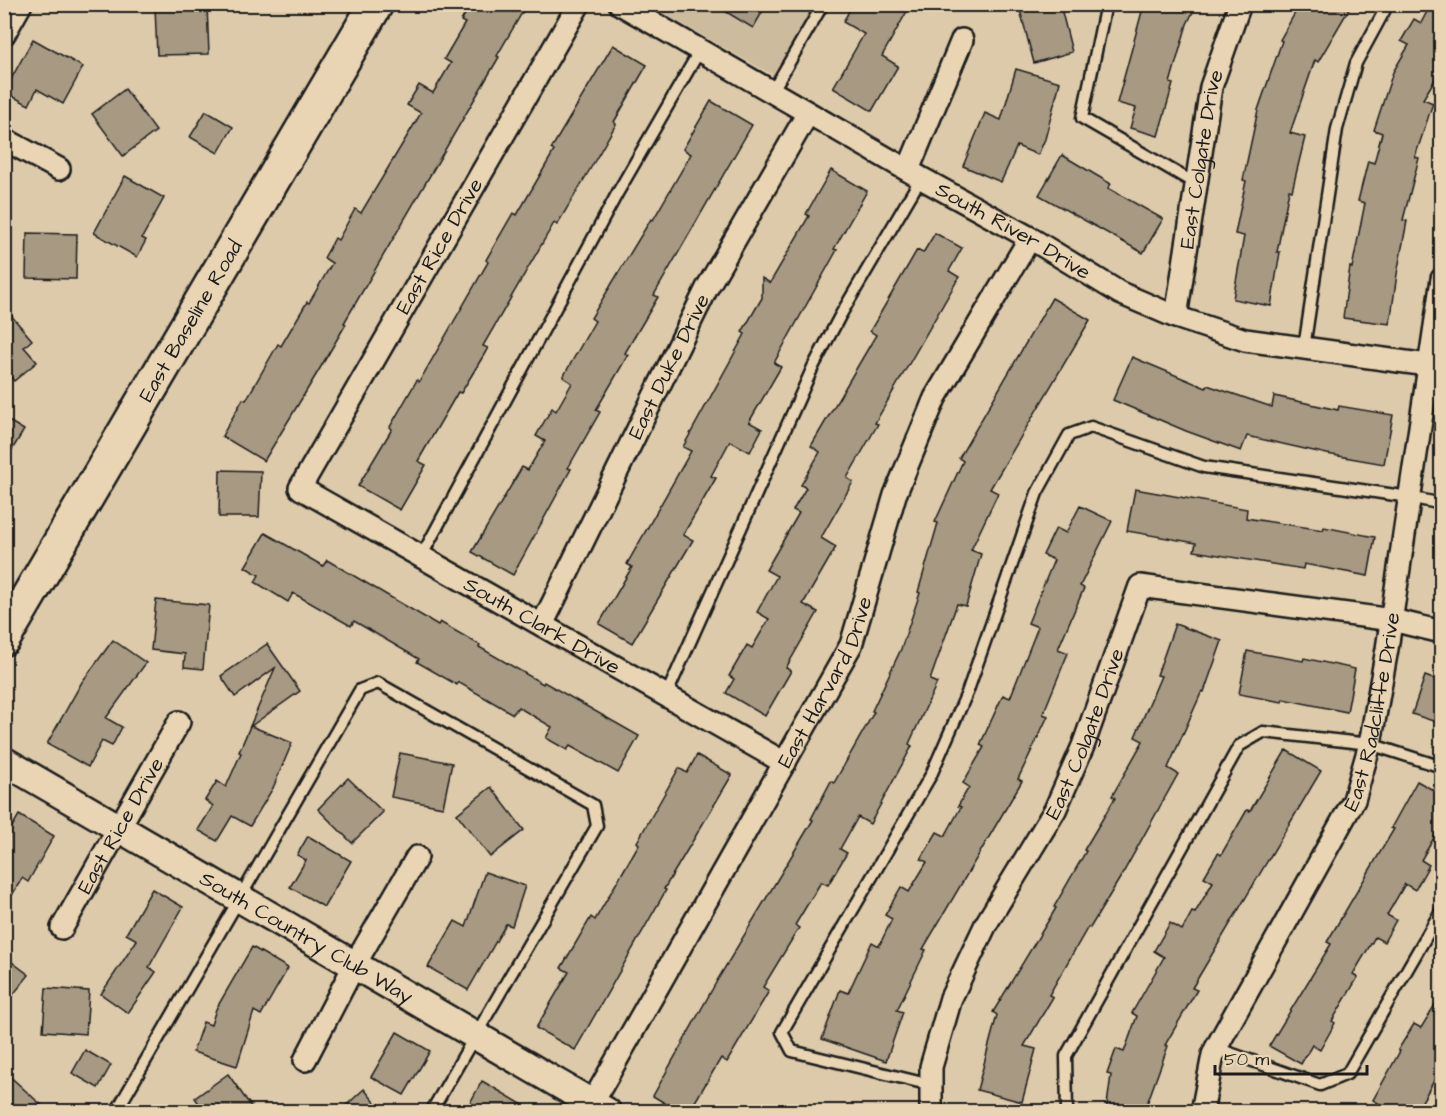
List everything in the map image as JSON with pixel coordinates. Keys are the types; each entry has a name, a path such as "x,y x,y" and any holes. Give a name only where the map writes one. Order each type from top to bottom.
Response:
{"main road":[{"name":"East Baseline Road","path":"13,618 376,4"}],"street":[{"path":"4,34 21,4"},
{"name":"East Rice Drive","path":"300,488 579,4"},
{"name":"South River Drive","path":"620,4 1030,238 1120,293 1176,317 1245,340 1435,366"},
{"name":"East Colgate Drive","path":"1176,317 1212,87 1240,4"},
{"path":"915,174 962,40"},
{"name":"East Duke Drive","path":"542,626 707,288 808,113"},
{"path":"4,139 59,169"},
{"name":"East Harvard Drive","path":"595,1109 851,645 895,495 935,398 1030,238"},
{"name":"East Radcliffe Drive","path":"1202,1112 1216,1048 1354,800 1370,744 1392,620 1409,497 1435,366 1442,279"},
{"name":"South Clark Drive","path":"300,488 785,763"},
{"name":"East Colgate Drive","path":"931,1112 931,1067 951,998 986,924 1055,810 1083,746 1140,586 1392,620"},
{"path":"1392,620 1442,632"},
{"name":"East Rice Drive","path":"62,928 179,722"},
{"name":"South Country Club Way","path":"4,761 475,1034 595,1109"},
{"path":"305,1060 417,857"}],"lane":[{"path":"772,92 823,4"},
{"path":"1106,4 1082,118 1196,184"},
{"path":"1304,348 1337,129 1356,63 1388,4"},
{"path":"421,557 618,192 700,50"},
{"path":"666,696 813,368 915,174"},
{"path":"931,1085 792,1051 782,1032 932,775 967,693 1037,493 1070,435 1091,427 1204,467 1409,497 1442,504"},
{"path":"116,1112 360,690 378,683 593,805 597,826 431,1112"},
{"path":"1067,1112 1066,1056 1239,746 1263,732 1370,744 1442,767"},
{"path":"1216,1048 1320,1085 1347,1074 1442,909"}],"shaded area":[{"path":"648,5 817,5 775,76"}],"building":[{"path":"471,4 527,4 497,56 499,57 344,323 346,324 264,461 222,436 243,399 246,400 278,344 281,346 332,263 324,258 335,238 338,240 355,209 361,213 421,113 407,105 419,85 433,93 451,63 444,59 465,23 461,21"},
{"path":"713,4 767,4 753,28"},
{"path":"853,4 911,4 882,56 898,66 872,111 833,88 864,34 843,22"},
{"path":"1039,4 1060,4 1072,52 1034,63 1020,10"},
{"path":"1144,4 1197,4 1187,24 1158,136 1130,128 1136,108 1117,103"},
{"path":"1300,4 1352,4 1318,62 1315,60 1290,133 1305,137 1292,191 1289,190 1277,252 1280,252 1271,306 1233,299 1244,236 1235,234 1246,181 1243,180 1258,110 1282,41 1280,40"},
{"path":"1431,4 1442,4 1442,68 1423,99 1433,103 1415,157 1419,158 1403,220 1407,221 1390,324 1343,318 1350,267 1352,268 1365,203 1358,201 1368,161 1374,163 1382,133 1374,130 1393,72 1409,45 1401,41 1414,19 1421,23"},
{"path":"207,5 209,54 157,55 155,7"},
{"path":"33,39 83,67 63,104 37,89 29,105 4,92"},
{"path":"613,45 647,65 589,171 557,225 554,223 483,346 488,348 461,393 458,392 418,461 426,465 400,510 358,486 392,429 390,427 417,380 419,382 488,262 486,260 513,213 517,215 554,151 551,149"},
{"path":"1016,69 1060,82 1045,139 1038,155 1017,146 1001,182 963,166 985,113 1001,120"},
{"path":"125,89 156,131 123,156 92,114"},
{"path":"711,101 752,125 654,295 658,297 625,353 628,355 596,410 600,412 568,468 571,469 513,575 472,552 522,467 528,470 545,441 536,436 552,408 556,411 572,383 563,377 595,321 591,318 651,219 653,220 691,154 683,149"},
{"path":"206,111 233,127 218,153 190,137"},
{"path":"1062,155 1111,184 1108,188 1163,219 1143,253 1039,195"},
{"path":"831,170 867,191 774,363 781,367 749,422 762,429 750,452 730,441 711,476 716,478 683,535 693,540 632,643 599,624 632,567 627,564 691,451 683,447 745,334 742,332 762,298 762,278 770,283 809,216 806,214"},
{"path":"125,176 164,198 142,238 146,240 137,257 94,233"},
{"path":"27,233 77,234 76,279 26,278"},
{"path":"935,233 962,248 949,271 959,277 875,423 878,424 847,478 853,482 821,538 836,547 803,604 818,612 786,668 791,671 765,716 726,693 734,679 729,676 747,645 752,648 769,619 757,612 777,576 766,570 799,513 793,510 806,488 801,485 820,452 811,446 876,335 870,331 917,250 923,253"},
{"path":"1052,298 1090,320 990,489 998,493 971,550 981,554 966,606 957,604 930,680 937,683 909,744 912,746 870,824 858,817 840,849 847,853 828,885 821,882 795,925 799,928 763,987 769,991 727,1062 721,1058 689,1112 679,1112 653,1096 718,979 813,820 811,819 831,781 834,783 874,712 872,711 901,649 920,593 918,592 938,523 935,522 963,461 959,458"},
{"path":"4,307 32,340 24,347 37,362 14,381 4,370"},
{"path":"1132,357 1206,388 1207,385 1272,407 1274,396 1338,410 1339,406 1393,415 1384,464 1247,436 1241,451 1113,400"},
{"path":"4,418 24,430 4,463"},
{"path":"220,470 261,471 259,517 219,517"},
{"path":"1135,489 1247,509 1246,518 1323,530 1324,527 1375,537 1368,576 1304,564 1303,569 1194,551 1196,543 1127,531"},
{"path":"1080,506 1112,521 1080,586 1084,588 1058,649 1068,653 1043,714 1048,716 1018,779 1022,781 923,949 926,950 897,1010 903,1012 886,1061 822,1039 840,990 848,993 872,942 879,946 892,919 885,915 901,887 909,892 927,862 921,859 937,832 945,836 961,807 958,806 969,787 963,783 984,747 980,745 1003,695 1010,698 1038,627 1028,623 1054,560 1043,555 1056,528 1066,533"},
{"path":"265,533 323,566 327,560 438,625 440,622 543,684 544,682 639,736 618,773 570,746 567,750 546,738 552,727 518,707 513,714 458,682 457,685 417,662 419,659 354,621 351,626 293,593 288,602 255,582 259,575 245,567"},
{"path":"156,600 209,605 203,669 184,667 185,654 151,650"},
{"path":"1175,624 1222,641 1204,692 1202,691 1168,768 1178,774 1123,873 1090,928 1088,927 1049,995 1053,997 1024,1046 1036,1049 1022,1102 977,1090 997,1015 993,1012 1056,908 1054,907 1115,798 1112,796 1143,741 1135,737 1161,676 1157,675"},
{"path":"113,640 146,663 106,718 122,727 112,746 102,741 88,767 47,744 82,682"},
{"path":"267,644 300,691 251,726 292,743 273,788 250,826 232,816 217,841 198,830 213,806 205,800 217,781 226,787 241,753 239,752 275,668 235,697 221,676"},
{"path":"1247,651 1303,661 1304,658 1355,669 1347,712 1283,699 1282,702 1239,694"},
{"path":"1425,676 1442,682 1442,724 1412,714"},
{"path":"1286,750 1321,771 1192,988 1197,990 1165,1045 1168,1046 1144,1112 1106,1112 1111,1075 1107,1074 1116,1049 1124,1052 1137,1016 1132,1013 1164,957 1154,951 1170,923 1182,930 1192,912 1195,913 1213,882 1204,877 1218,853 1221,855 1247,810 1250,811"},
{"path":"400,753 452,763 443,807 391,797"},
{"path":"697,755 732,775 664,889 666,890 575,1050 536,1028 569,972 561,968 591,917 595,920 679,768 687,773"},
{"path":"348,778 383,812 352,843 318,809"},
{"path":"1417,781 1442,795 1442,824 1421,860 1429,865 1415,890 1405,884 1387,915 1396,920 1384,942 1375,937 1353,974 1358,977 1332,1021 1335,1023 1320,1050 1312,1045 1301,1064 1269,1046 1331,944 1327,942 1394,829 1391,828"},
{"path":"491,787 524,830 490,857 457,814"},
{"path":"19,815 54,836 28,882 22,878 4,909 4,840"},
{"path":"308,836 351,861 324,907 290,887 306,860 297,855"},
{"path":"485,872 525,886 512,926 506,924 468,990 428,967 455,921 466,927"},
{"path":"152,889 183,907 149,967 156,972 128,1013 101,994 137,940 126,934"},
{"path":"252,947 288,968 261,1015 254,1011 237,1066 193,1052 203,1022 211,1025 216,1009"},
{"path":"4,956 29,975 4,1006"},
{"path":"46,988 89,991 86,1034 43,1031"},
{"path":"1442,993 1442,1067 1416,1112 1393,1112 1373,1100 1414,1024 1421,1028"},
{"path":"397,1032 430,1051 404,1095 371,1077"},
{"path":"85,1050 111,1065 98,1088 72,1073"},
{"path":"4,1071 49,1112 4,1112"},
{"path":"228,1074 255,1112 205,1112 195,1098"},
{"path":"482,1081 535,1112 465,1112"},
{"path":"364,1089 383,1112 339,1112"}]}
